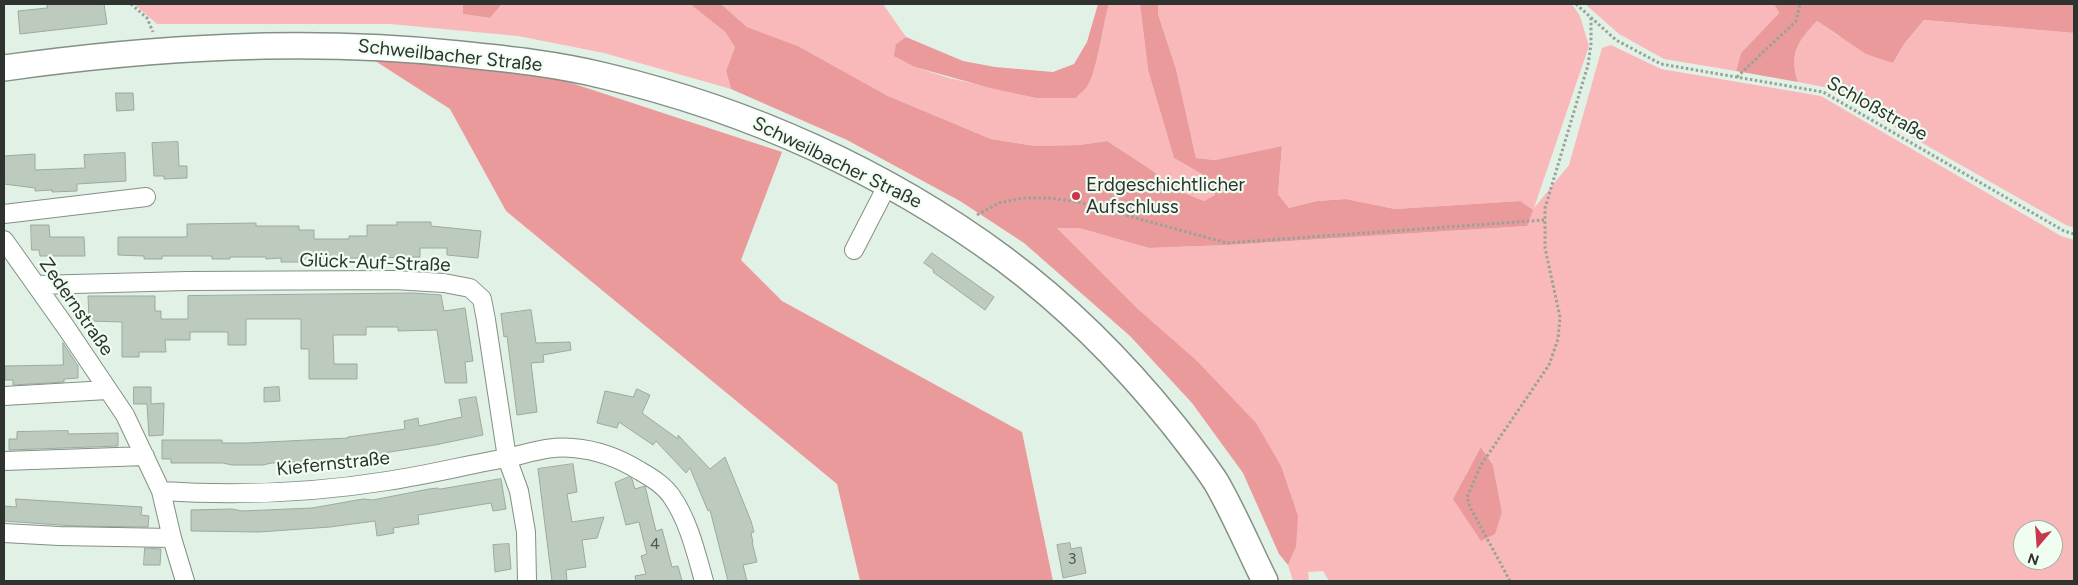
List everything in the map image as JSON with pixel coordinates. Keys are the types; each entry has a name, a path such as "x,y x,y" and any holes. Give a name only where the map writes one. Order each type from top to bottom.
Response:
{"main road":[{"name":"Schweilbacher Straße","path":"4,68 149,51 234,46 312,44 405,48 504,58 594,74 685,98 747,118 818,149 888,184 965,230 1024,274 1078,320 1140,383 1216,482 1265,581"}],"street":[{"path":"854,250 888,184"},
{"path":"4,214 146,197"},
{"name":"Zedernstraße","path":"6,249 36,285 125,415 161,491 185,581"},
{"name":"Glück-Auf-Straße","path":"36,285 186,281 395,280 444,283 470,288 482,299 485,313 507,458 519,491 526,532 527,581"},
{"path":"4,396 107,390"},
{"name":"Kiefernstraße","path":"161,491 244,493 319,490 388,481 541,450 571,447 604,453 631,465 656,480 672,496 694,544 704,581"},
{"path":"4,461 145,456"},
{"path":"4,533 172,538"}],"path":[{"path":"131,4 147,18 152,28 154,36 149,51"},
{"name":"Schloßstraße","path":"1576,4 1616,40 1661,64 1823,92 2074,234"},
{"path":"1737,77 1796,21 1800,4"},
{"path":"1510,581 1470,507 1468,497 1481,465 1549,365 1558,339 1560,317 1545,248 1545,208 1588,65 1591,44 1591,17"},
{"path":"982,221 975,216 999,204 1023,198 1049,198 1078,202 1227,243 1544,220"}],"shaded area":[{"path":"134,4 463,4 464,14 490,18 502,4 690,4 725,32 735,47 726,71 731,89 604,53 518,36 390,24 157,24"},
{"path":"463,4 502,4 490,18 463,14"},
{"path":"690,4 721,4 747,27 798,46 888,96 991,139 1035,146 1079,145 1107,141 1150,169 1177,190 1204,201 1215,195 1212,180 1174,158 1148,70 1140,4 1158,4 1158,14 1176,69 1196,158 1215,160 1282,146 1278,194 1289,208 1317,201 1346,199 1395,209 1520,201 1533,210 1527,226 1228,245 1149,248 1079,228 1057,228 1140,311 1197,361 1256,423 1281,466 1298,516 1296,547 1288,565 1279,554 1243,473 1192,403 1130,336 1024,243 960,201 847,140 731,89 726,71 735,47 725,32"},
{"path":"721,4 883,4 906,37 896,44 915,67 949,78 1036,98 1076,98 1091,80 1109,4 1140,4 1148,70 1174,158 1212,180 1216,195 1204,201 1177,190 1150,169 1107,141 1079,145 1035,146 991,139 888,96 798,46 747,27"},
{"path":"1098,4 1109,4 1097,59 1091,80 1076,98 1036,98 990,88 915,67 894,56 896,44 906,37 963,61 995,67 1053,72 1074,64 1087,42"},
{"path":"1158,4 1572,4 1580,16 1589,46 1534,208 1569,165 1602,48 1611,45 1661,69 1821,96 2061,236 2074,240 2074,581 1329,581 1323,571 1308,572 1309,581 1293,581 1288,565 1296,547 1140,311 1057,228 1079,228 1149,248 1228,245 1527,226 1520,201 1395,209 1346,199 1317,201 1289,208 1278,194 1282,146 1215,160 1196,158 1176,69 1158,14","holes":["1482,448 1493,465 1502,512 1466,474"]},
{"path":"1585,4 1774,4 1779,13 1741,53 1736,71 1664,59 1619,34"},
{"path":"1774,4 2074,4 2074,33 1924,20 1904,44 1893,63 1866,54 1817,21 1804,35 1797,49 1794,64 1798,82 1736,71 1741,53 1779,13"},
{"path":"1924,20 2074,33 2074,228 1824,87 1798,82 1794,63 1795,55 1804,35 1817,21 1837,35 1893,63 1904,44"},
{"path":"369,57 547,75 782,152 741,260 782,301 1022,432 1053,581 860,581 837,484 506,211 450,109"},
{"path":"1481,447 1493,465 1502,512 1495,534 1481,541 1453,499"}],"building":[{"path":"47,4 104,4 107,24 20,34 18,11 47,8"},
{"path":"116,93 133,93 134,110 117,111"},
{"path":"178,142 179,166 187,166 187,178 164,179 164,176 154,176 152,143"},
{"path":"125,153 126,181 77,184 77,191 52,192 52,190 35,191 35,188 4,184 4,156 35,154 35,170 85,168 84,155"},
{"path":"397,222 431,222 431,226 481,231 478,258 447,255 447,248 420,248 420,257 298,259 299,262 281,262 281,258 266,259 266,257 212,259 212,256 162,256 162,259 144,259 144,256 118,255 118,237 187,237 187,224 256,223 256,226 299,226 299,230 314,230 314,239 349,239 349,236 367,236 367,225 397,225"},
{"path":"31,225 49,225 50,237 84,237 85,256 40,256 39,250 32,250"},
{"path":"932,253 994,297 985,310 933,272 934,270 924,263"},
{"path":"413,293 441,295 444,311 465,308 473,361 465,362 467,383 445,383 437,330 398,331 398,327 366,327 366,335 333,335 334,364 357,364 357,379 309,379 309,349 301,349 301,319 246,319 246,345 228,345 228,332 190,332 190,340 165,340 166,352 139,352 139,357 122,357 122,322 89,321 88,296 155,296 155,311 161,311 161,319 188,319 188,296"},
{"path":"531,310 536,343 570,342 571,350 543,355 544,362 531,363 537,412 517,415 507,336 504,337 501,314"},
{"path":"63,343 78,366 78,378 64,379 64,382 13,385 13,380 5,380 5,366 63,365"},
{"path":"134,387 151,387 151,404 164,403 163,435 149,436 147,404 134,404"},
{"path":"279,387 280,401 264,402 264,388"},
{"path":"637,389 650,395 642,413 678,439 678,435 710,469 725,457 754,532 751,533 757,562 743,565 747,581 728,581 710,510 708,511 690,468 686,473 656,441 653,445 619,422 617,428 597,423 605,391 633,397"},
{"path":"476,397 483,435 435,445 332,461 263,465 171,463 171,459 162,459 162,440 222,440 222,443 247,443 348,438 405,429 404,421 418,418 419,426 462,417 459,400"},
{"path":"68,431 68,434 118,433 118,446 9,450 9,439 17,439 17,432"},
{"path":"573,464 577,492 567,494 572,522 604,517 597,538 582,540 586,567 566,570 567,581 552,581 538,469"},
{"path":"629,477 632,479 635,489 645,486 656,531 662,529 672,567 678,566 682,581 636,581 635,576 646,574 641,556 647,554 639,522 626,525 615,483"},
{"path":"501,479 506,509 493,511 491,503 418,515 419,524 393,528 394,533 377,536 375,521 330,527 259,532 191,531 191,510 232,509 242,511 312,508"},
{"path":"16,499 142,507 141,515 149,516 148,527 74,526 4,521 4,506 16,507"},
{"path":"1070,543 1071,549 1081,547 1086,573 1063,578 1057,545"},
{"path":"509,544 511,569 495,572 493,545"},
{"path":"145,548 161,549 160,565 144,565"}],"place":[{"name":"Erdgeschichtlicher Aufschluss","path":"1076,196"}]}
